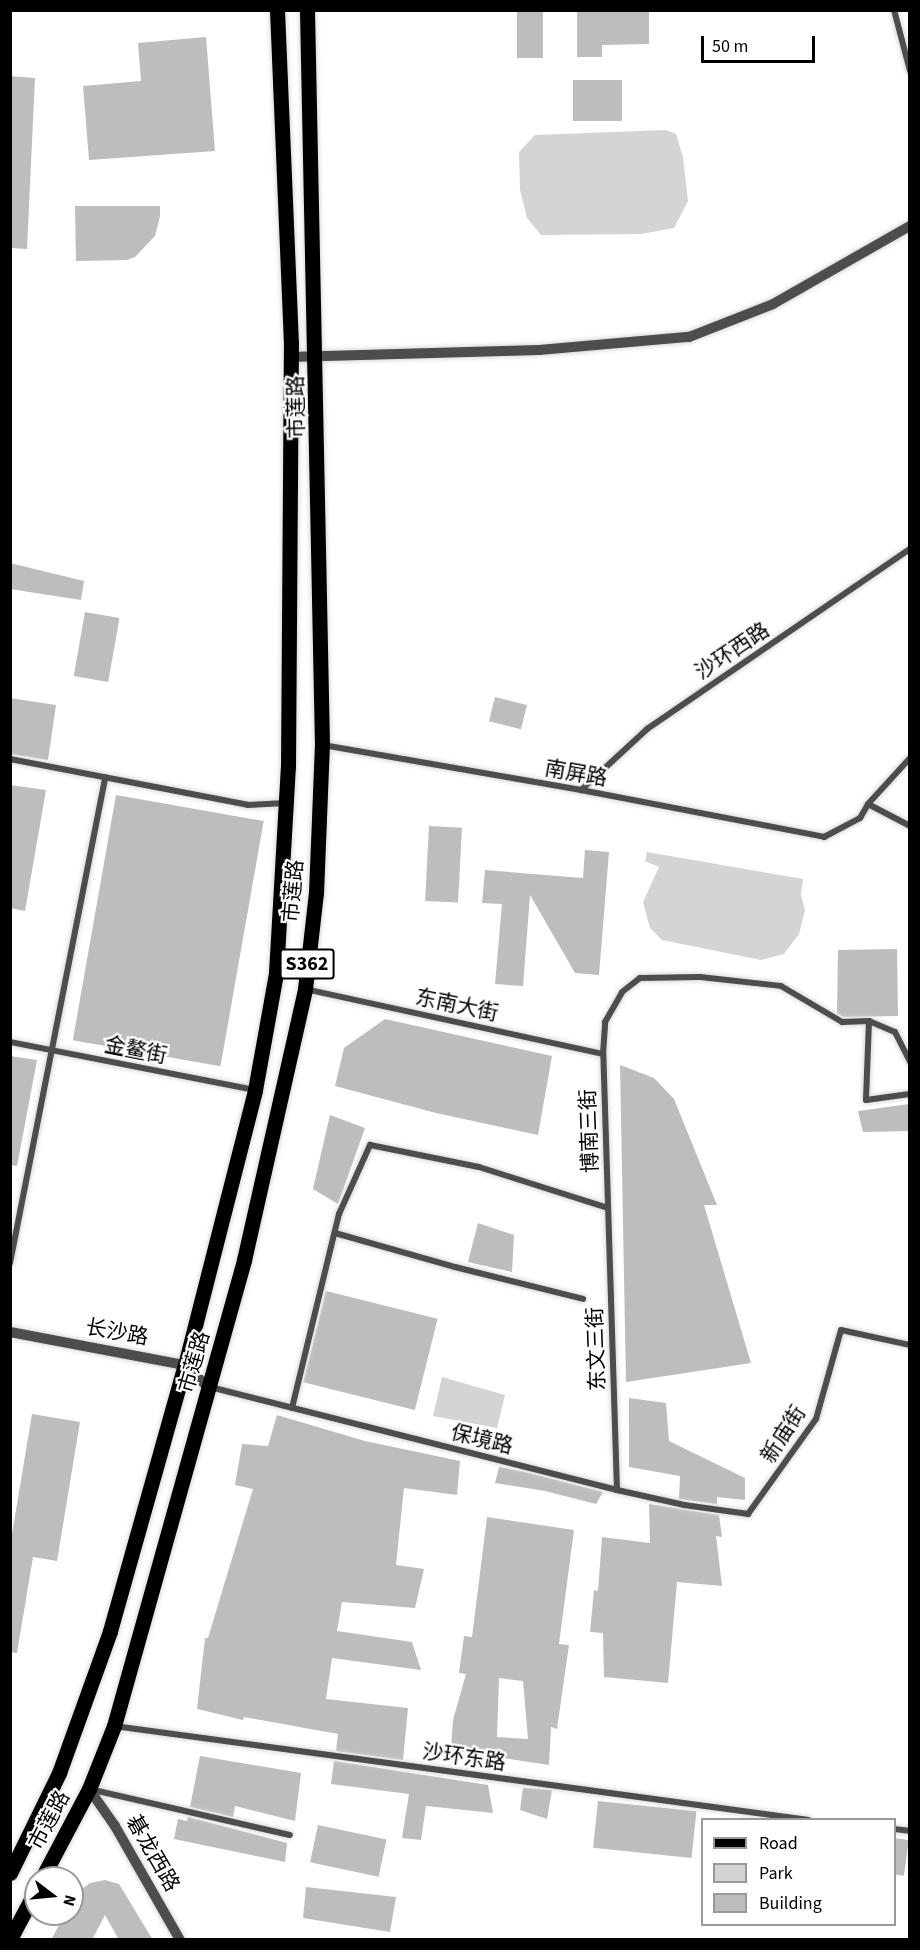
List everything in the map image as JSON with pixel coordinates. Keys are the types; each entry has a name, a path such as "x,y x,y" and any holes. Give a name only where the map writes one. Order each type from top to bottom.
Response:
{"main road":[{"name":"市莲路","path":"10,1873 59,1773 80,1721 110,1631 185,1365 255,1090 276,973 286,803 291,357 277,10"},
{"name":"市莲路","path":"48,1866 89,1789 114,1726 244,1260 305,989 316,893 322,745 316,357 307,10"},
{"path":"10,1939 24,1913"}],"street":[{"path":"894,10 909,71"},
{"path":"291,357 539,350 689,337 773,304 909,226"},
{"name":"沙环西路","path":"580,790 647,729 909,549"},
{"name":"南屏路","path":"322,745 580,790 824,837 860,818 868,804"},
{"path":"909,758 868,804 909,826"},
{"path":"10,759 248,805 286,803"},
{"path":"10,1263 105,777"},
{"name":"博南三街","path":"608,1208 604,1022 622,992 640,978 700,977 782,986 842,1022 869,1021"},
{"name":"东南大街","path":"305,989 603,1054"},
{"path":"909,1062 895,1032 869,1021 866,1101 909,1094"},
{"name":"金鳌街","path":"10,1042 255,1090"},
{"path":"292,1408 339,1214 370,1145 479,1167 608,1208"},
{"name":"东文三街","path":"608,1208 617,1490"},
{"path":"335,1233 455,1267 583,1299"},
{"name":"新庙街","path":"748,1514 816,1419 841,1330 909,1345"},
{"name":"长沙路","path":"10,1332 185,1365"},
{"path":"185,1365 208,1387"},
{"name":"保境路","path":"208,1387 617,1490 684,1505 748,1514"},
{"name":"沙环东路","path":"114,1726 794,1818"},
{"path":"89,1789 290,1835"},
{"name":"碁龙西路","path":"89,1789 115,1826 180,1940"}],"green space":[{"path":"666,130 676,134 683,157 688,201 674,228 641,234 541,235 527,218 520,190 519,152 535,135"},
{"path":"647,852 803,879 801,895 805,910 799,934 784,954 761,960 662,940 650,928 643,902 659,867 645,861"},
{"path":"442,1377 505,1395 497,1428 433,1416"}],"building":[{"path":"517,10 543,10 543,58 517,58"},
{"path":"577,10 649,10 649,44 602,45 602,57 577,57"},
{"path":"206,37 215,151 89,160 83,86 141,81 138,43"},
{"path":"10,76 35,78 27,249 10,248"},
{"path":"573,80 622,80 622,121 573,121"},
{"path":"75,206 160,206 160,216 155,236 135,257 127,260 76,261"},
{"path":"10,563 84,581 81,600 10,589"},
{"path":"85,612 119,618 108,682 74,676"},
{"path":"495,697 527,705 521,729 489,721"},
{"path":"10,698 56,705 48,760 10,754"},
{"path":"10,785 46,790 25,911 10,908"},
{"path":"116,795 264,821 220,1066 73,1040"},
{"path":"429,826 462,828 458,903 425,901"},
{"path":"585,850 609,852 599,975 575,973 530,895 523,986 495,984 502,904 482,903 485,870 583,878"},
{"path":"897,949 898,1016 843,1017 837,1013 838,950"},
{"path":"385,1019 552,1056 538,1135 436,1113 335,1086 344,1048"},
{"path":"10,1056 37,1060 17,1166 10,1165"},
{"path":"620,1065 654,1078 674,1099 717,1205 704,1205 751,1363 626,1382"},
{"path":"909,1104 909,1131 863,1132 858,1111"},
{"path":"330,1115 365,1128 338,1204 313,1189"},
{"path":"478,1223 514,1235 512,1272 468,1262"},
{"path":"326,1291 438,1319 415,1410 303,1382"},
{"path":"629,1398 666,1403 669,1441 745,1478 745,1500 717,1497 717,1504 679,1499 680,1476 629,1467"},
{"path":"32,1414 80,1422 57,1561 33,1557 17,1653 10,1652 10,1546"},
{"path":"277,1415 365,1441 460,1461 457,1495 404,1488 396,1565 424,1569 415,1608 342,1602 337,1631 412,1642 421,1670 332,1658 326,1699 408,1708 403,1760 336,1751 338,1734 244,1717 243,1720 197,1709 205,1638 208,1638 253,1489 235,1485 242,1444 268,1446"},
{"path":"499,1467 603,1492 596,1504 545,1491 495,1483"},
{"path":"649,1504 719,1515 722,1537 716,1536 722,1586 677,1582 668,1683 604,1677 603,1633 590,1632 594,1590 598,1591 602,1537 650,1543"},
{"path":"487,1517 574,1530 559,1644 569,1645 557,1729 551,1727 549,1765 451,1750 453,1720 466,1674 459,1673 464,1636 472,1637","holes":["499,1678 523,1681 528,1739 497,1737"]},
{"path":"200,1756 301,1773 295,1821 235,1806 233,1817 190,1807"},
{"path":"334,1761 488,1785 493,1813 426,1806 421,1840 402,1838 409,1794 331,1784"},
{"path":"523,1788 552,1790 547,1819 520,1810"},
{"path":"598,1801 696,1811 692,1858 593,1848"},
{"path":"188,1817 287,1843 285,1862 174,1839 178,1819 187,1821"},
{"path":"318,1825 386,1840 379,1877 310,1862"},
{"path":"896,1838 909,1840 904,1876 896,1875"},
{"path":"105,1880 119,1884 153,1940 119,1940 105,1915 92,1940 51,1940 59,1926 84,1926 84,1888 90,1883"},
{"path":"306,1887 396,1897 390,1932 303,1918"}]}
